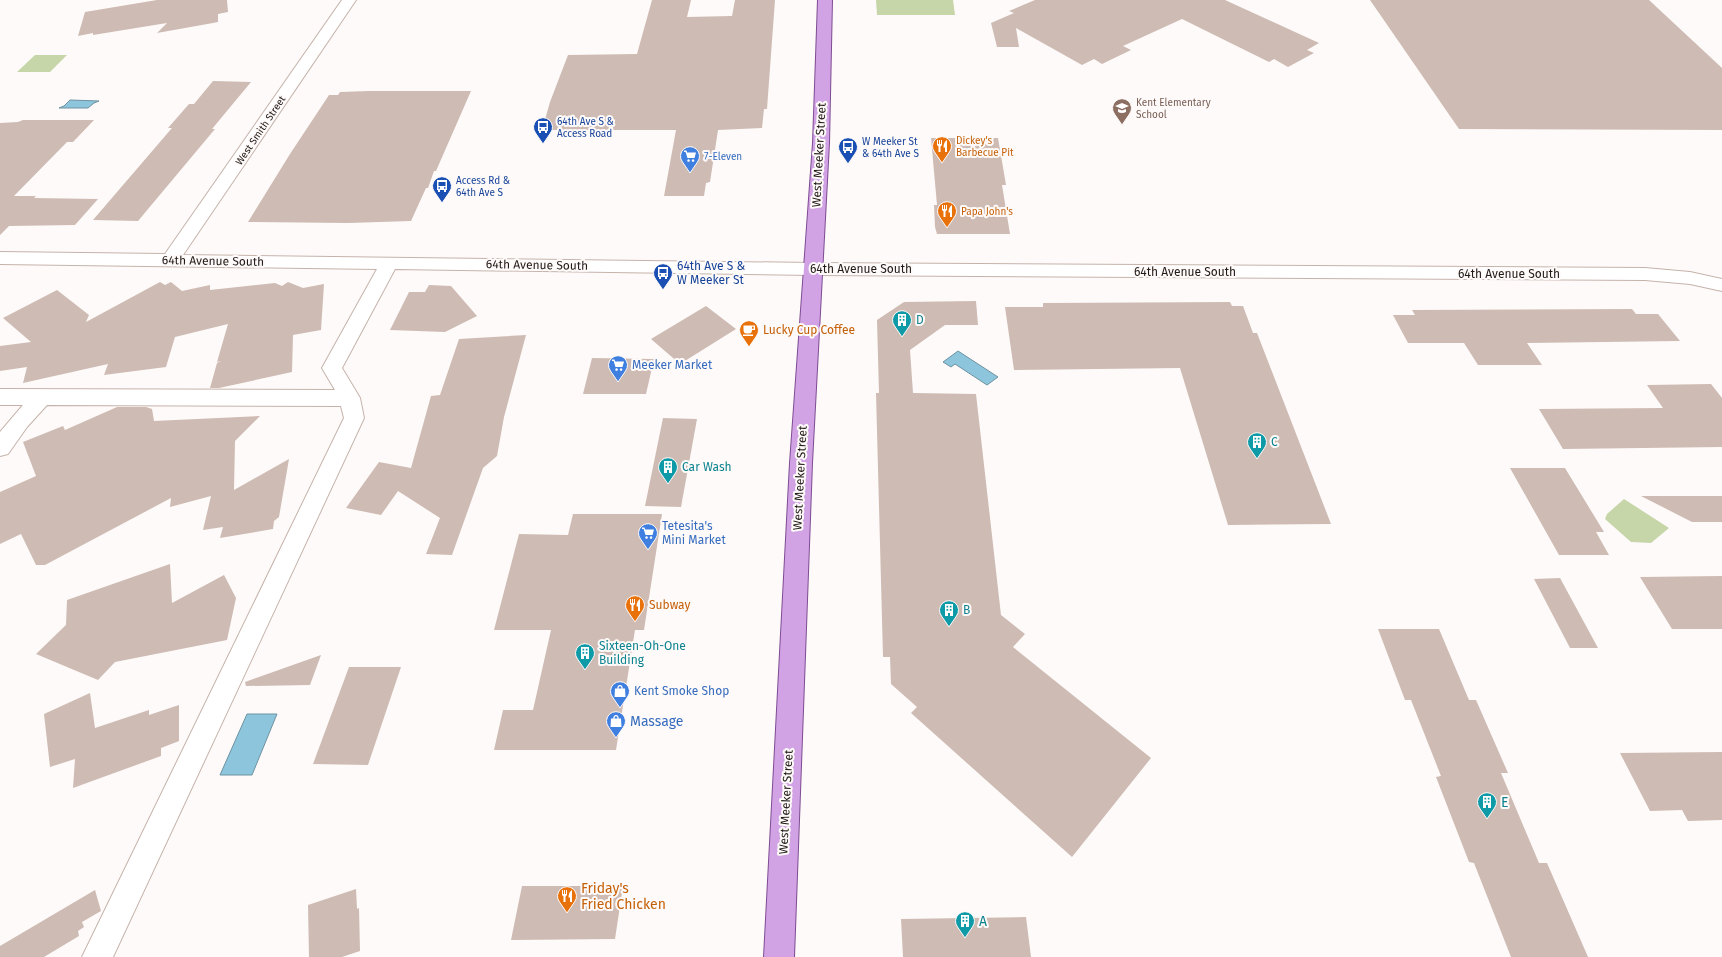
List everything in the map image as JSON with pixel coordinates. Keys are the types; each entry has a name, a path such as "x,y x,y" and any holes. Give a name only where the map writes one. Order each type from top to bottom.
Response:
{"main road":[{"name":"West Meeker Street","path":"779,957 802,448 820,143 825,0"}],"street":[{"name":"West Smith Street","path":"170,260 349,0"},
{"name":"64th Avenue South","path":"0,258 813,269 1645,274 1690,278 1722,285"},
{"path":"97,957 354,418 350,398 332,368 389,263"},
{"path":"0,397 350,398"},
{"path":"0,448 42,397"}],"green space":[{"path":"876,0 953,0 955,15 877,15"},
{"path":"35,55 67,55 50,72 17,72"},
{"path":"1624,499 1669,528 1651,543 1631,542 1605,519 1607,514"}],"water":[{"path":"70,100 99,101 88,108 59,108 64,106"},
{"path":"958,351 998,377 987,385 955,364 951,367 943,362"},
{"path":"247,714 277,714 252,775 220,775"}],"building":[{"path":"157,0 227,0 228,12 218,14 218,22 157,33 167,23 78,36 85,12"},
{"path":"652,0 691,0 687,17 732,16 735,0 775,0 767,109 764,109 762,128 718,130 710,182 706,183 704,196 664,196 676,130 542,130 550,102 568,55 637,54"},
{"path":"1035,0 1225,0 1319,43 1307,50 1314,53 1288,67 1274,59 1269,62 1182,19 1123,46 1131,50 1102,64 1094,59 1082,65 1016,28 1019,47 997,47 991,23 1014,13 1009,11"},
{"path":"1370,0 1649,0 1722,68 1722,130 1459,129"},
{"path":"213,81 251,82 212,129 215,129 138,221 93,220 172,128 168,128 189,104 194,104"},
{"path":"471,91 436,171 434,171 428,188 426,188 411,221 348,223 248,222 329,95 338,95 340,92"},
{"path":"23,120 94,120 73,142 67,142 14,196 36,196 34,198 98,199 75,225 9,226 0,235 0,123 18,122"},
{"path":"931,138 998,138 1006,185 1002,185 1010,234 937,234 935,227 934,205 937,205"},
{"path":"160,282 165,285 171,282 182,291 210,285 210,290 275,283 282,286 288,282 303,288 324,284 321,330 293,335 292,372 219,388 210,388 217,363 221,361 217,362 228,324 175,337 166,367 104,375 108,364 23,383 27,367 0,371 0,346 31,342 3,318 57,290 89,315 86,322"},
{"path":"429,285 451,286 477,316 445,332 390,330 409,292 425,292"},
{"name":"B","path":"976,301 978,325 945,325 910,350 913,393 976,394 1001,615 1025,634 1013,647 1151,758 1072,857 911,713 917,707 891,684 890,657 883,657 876,393 879,393 877,320 904,302"},
{"name":"C","path":"1230,302 1232,306 1243,306 1253,333 1257,333 1331,524 1228,525 1180,368 1014,370 1005,307 1043,307 1043,303"},
{"path":"706,306 736,329 680,364 651,339"},
{"path":"1632,309 1636,314 1658,314 1680,341 1527,343 1542,365 1478,365 1464,343 1408,343 1393,315 1415,315 1412,310"},
{"path":"526,335 504,417 497,456 483,468 452,555 426,554 440,518 398,491 381,515 346,508 379,462 411,468 431,396 440,395 459,339"},
{"name":"Meeker Market","path":"592,358 654,359 646,394 583,394"},
{"path":"1711,384 1722,398 1722,447 1563,449 1539,409 1663,408 1647,385"},
{"path":"117,407 146,407 152,409 154,421 260,416 235,441 234,490 289,459 279,517 274,521 273,529 220,538 223,527 203,530 211,496 170,507 171,498 45,565 36,565 21,534 0,544 0,492 36,476 23,442 63,426 65,430"},
{"name":"Car Wash","path":"663,418 697,419 681,507 645,506"},
{"path":"1510,468 1565,468 1604,532 1596,532 1609,555 1559,555"},
{"path":"1641,496 1722,496 1722,522 1692,522"},
{"path":"573,514 662,514 644,630 635,630 616,750 494,750 503,710 533,710 551,630 494,630 519,534 568,535"},
{"path":"170,564 172,603 224,575 236,598 227,640 115,662 98,680 36,654 66,625 67,600"},
{"path":"1722,576 1722,629 1672,629 1640,577"},
{"path":"1560,578 1598,648 1570,648 1534,579"},
{"name":"E","path":"1378,629 1439,629 1469,700 1476,700 1508,773 1501,773 1539,863 1547,863 1588,957 1511,957 1474,863 1469,862 1436,777 1441,776 1411,700 1405,700"},
{"path":"321,655 310,685 246,686 245,682"},
{"path":"349,667 401,667 368,765 313,764"},
{"path":"90,693 95,728 149,710 149,715 179,705 179,741 161,748 161,756 73,788 75,759 50,767 44,714"},
{"path":"1722,752 1722,820 1688,821 1682,810 1650,811 1620,753"},
{"name":"Friday's Fried Chicken","path":"522,886 623,886 615,939 511,940"},
{"path":"356,889 357,909 359,908 360,951 342,957 309,957 308,905"},
{"path":"95,890 101,911 82,922 84,927 78,931 79,936 44,957 0,957 0,946"},
{"name":"A","path":"1026,917 1031,957 903,957 901,919"}],"place":[{"name":"Kent Elementary School","path":"1122,125"},
{"name":"64th Ave S & Access Road","path":"543,144"},
{"name":"Dickey's Barbecue Pit","path":"942,163"},
{"name":"W Meeker St & 64th Ave S","path":"848,164"},
{"name":"7-Eleven","path":"690,173"},
{"name":"Access Rd & 64th Ave S","path":"442,203"},
{"name":"Papa John's","path":"947,228"},
{"name":"64th Ave S & W Meeker St","path":"663,290"},
{"name":"D","path":"902,337"},
{"name":"Lucky Cup Coffee","path":"749,347"},
{"name":"Meeker Market","path":"618,382"},
{"name":"C","path":"1257,459"},
{"name":"Car Wash","path":"668,484"},
{"name":"Tetesita's Mini Market","path":"648,550"},
{"name":"Subway","path":"635,622"},
{"name":"B","path":"949,627"},
{"name":"Sixteen-Oh-One Building","path":"585,670"},
{"name":"Kent Smoke Shop","path":"620,708"},
{"name":"Massage","path":"616,738"},
{"name":"E","path":"1487,819"},
{"name":"Friday's Fried Chicken","path":"567,913"},
{"name":"A","path":"965,938"}]}
